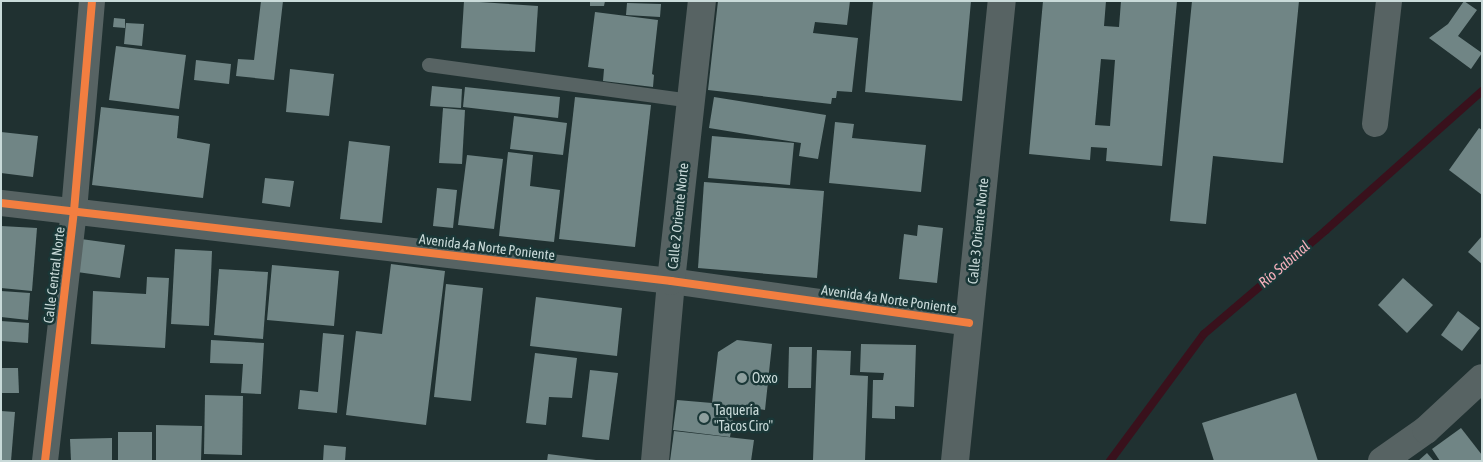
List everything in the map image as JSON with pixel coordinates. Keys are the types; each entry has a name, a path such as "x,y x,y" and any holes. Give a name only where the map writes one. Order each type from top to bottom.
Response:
{"main road":[{"name":"Calle 2 Oriente Norte","path":"655,461 671,281 702,1"},
{"name":"Calle 3 Oriente Norte","path":"955,461 1002,1"},
{"path":"1382,461 1426,430 1482,378"}],"street":[{"name":"Calle Central Norte","path":"45,461 74,211 92,1"},
{"path":"1375,124 1389,1"},
{"name":"Avenida 4a Norte Poniente","path":"1,203 671,281 968,323"}],"lane":[{"path":"429,65 691,101"}],"building":[{"path":"261,1 283,1 274,80 236,76 238,59 254,60"},
{"path":"464,1 538,6 535,52 461,48"},
{"path":"590,1 605,1 604,6 590,6"},
{"path":"718,1 850,1 847,25 815,22 813,33 858,38 852,92 837,91 836,98 832,98 831,104 708,90"},
{"path":"873,1 971,1 962,101 865,92"},
{"path":"1043,1 1106,1 1104,26 1119,27 1121,1 1177,1 1162,166 1106,161 1107,148 1091,147 1090,160 1029,154","holes":["1101,59 1115,60 1110,126 1095,125"]},
{"path":"1192,1 1299,1 1283,163 1213,156 1206,224 1170,221"},
{"path":"1464,1 1477,10 1458,36 1482,53 1471,69 1429,38 1448,24"},
{"path":"627,3 661,4 660,17 626,15"},
{"path":"595,12 658,20 652,74 654,75 653,87 603,81 604,69 588,67"},
{"path":"114,18 125,19 125,28 113,27"},
{"path":"126,23 144,24 142,46 124,44"},
{"path":"116,46 186,55 179,109 109,100"},
{"path":"196,60 231,64 229,84 194,80"},
{"path":"290,69 334,74 329,116 286,112"},
{"path":"432,86 462,89 461,108 430,106"},
{"path":"465,87 560,97 558,118 463,107"},
{"path":"575,97 651,105 635,247 559,239"},
{"path":"714,97 826,115 818,159 799,156 801,143 709,128"},
{"path":"101,107 179,116 177,138 210,144 203,198 92,185"},
{"path":"443,108 465,110 462,164 439,163"},
{"path":"514,116 567,123 563,155 510,149"},
{"path":"835,122 854,124 852,138 926,145 921,192 829,183"},
{"path":"1479,128 1482,130 1482,195 1449,170"},
{"path":"1,132 38,136 33,177 1,173"},
{"path":"712,136 794,143 790,185 708,178"},
{"path":"349,141 390,146 382,223 340,219"},
{"path":"508,152 533,155 530,186 560,190 554,242 499,236"},
{"path":"467,155 503,159 494,229 458,225"},
{"path":"265,178 294,181 290,207 262,203"},
{"path":"704,182 824,191 817,278 698,268"},
{"path":"437,188 457,190 453,228 433,226"},
{"path":"918,225 943,228 937,283 899,279 904,234 917,236"},
{"path":"1,226 37,228 32,291 1,288"},
{"path":"1482,236 1482,264 1468,252"},
{"path":"81,239 125,245 120,278 77,272"},
{"path":"175,249 212,251 209,326 171,324"},
{"path":"391,264 445,271 426,425 346,415 356,331 382,334"},
{"path":"272,265 339,271 334,326 267,320"},
{"path":"219,269 268,272 263,339 214,335"},
{"path":"147,277 169,278 165,348 91,344 93,291 146,294"},
{"path":"1403,278 1433,305 1407,333 1378,305"},
{"path":"446,284 483,288 471,401 434,397"},
{"path":"1,291 30,293 28,320 1,317"},
{"path":"536,297 622,308 617,356 530,346"},
{"path":"1458,311 1480,328 1462,351 1441,335"},
{"path":"1,321 29,323 28,343 1,341"},
{"path":"323,333 344,335 337,413 298,409 300,390 318,392"},
{"path":"211,340 264,343 261,394 241,393 243,364 210,363"},
{"name":"Oxxo","path":"737,340 772,344 765,410 735,406 730,437 673,430 677,400 712,403 718,352"},
{"path":"861,344 916,345 914,407 895,406 895,419 872,418 873,380 883,380 884,373 860,372"},
{"path":"789,347 812,347 811,388 788,388"},
{"path":"817,350 851,351 850,375 868,376 865,461 813,460"},
{"path":"535,353 577,358 572,398 549,397 546,425 526,423"},
{"path":"1,368 18,368 19,393 1,393"},
{"path":"590,370 618,373 609,440 582,437"},
{"path":"1296,393 1318,461 1214,461 1202,423"},
{"path":"205,395 243,396 242,455 204,454"},
{"path":"1,411 15,412 11,461 1,461"},
{"path":"156,425 202,426 201,461 156,461"},
{"path":"1461,428 1482,455 1482,461 1440,461 1432,449"},
{"path":"674,431 754,440 751,461 670,461"},
{"path":"118,432 152,432 152,461 118,461"},
{"path":"112,438 112,461 71,461 70,439"},
{"path":"324,445 346,447 345,461 323,461"},
{"path":"1427,453 1434,461 1418,461"},
{"path":"548,454 596,460 596,461 547,461"}],"waterway":[{"name":"Río Sabinal","path":"1110,461 1204,334 1326,230 1482,91"}],"cycle path":[{"path":"45,461 74,211 92,1"},
{"path":"1,203 671,281 969,323"}],"place":[{"name":"Oxxo","path":"742,378"},
{"name":"Taquería \"Tacos Ciro\"","path":"704,418"}]}
